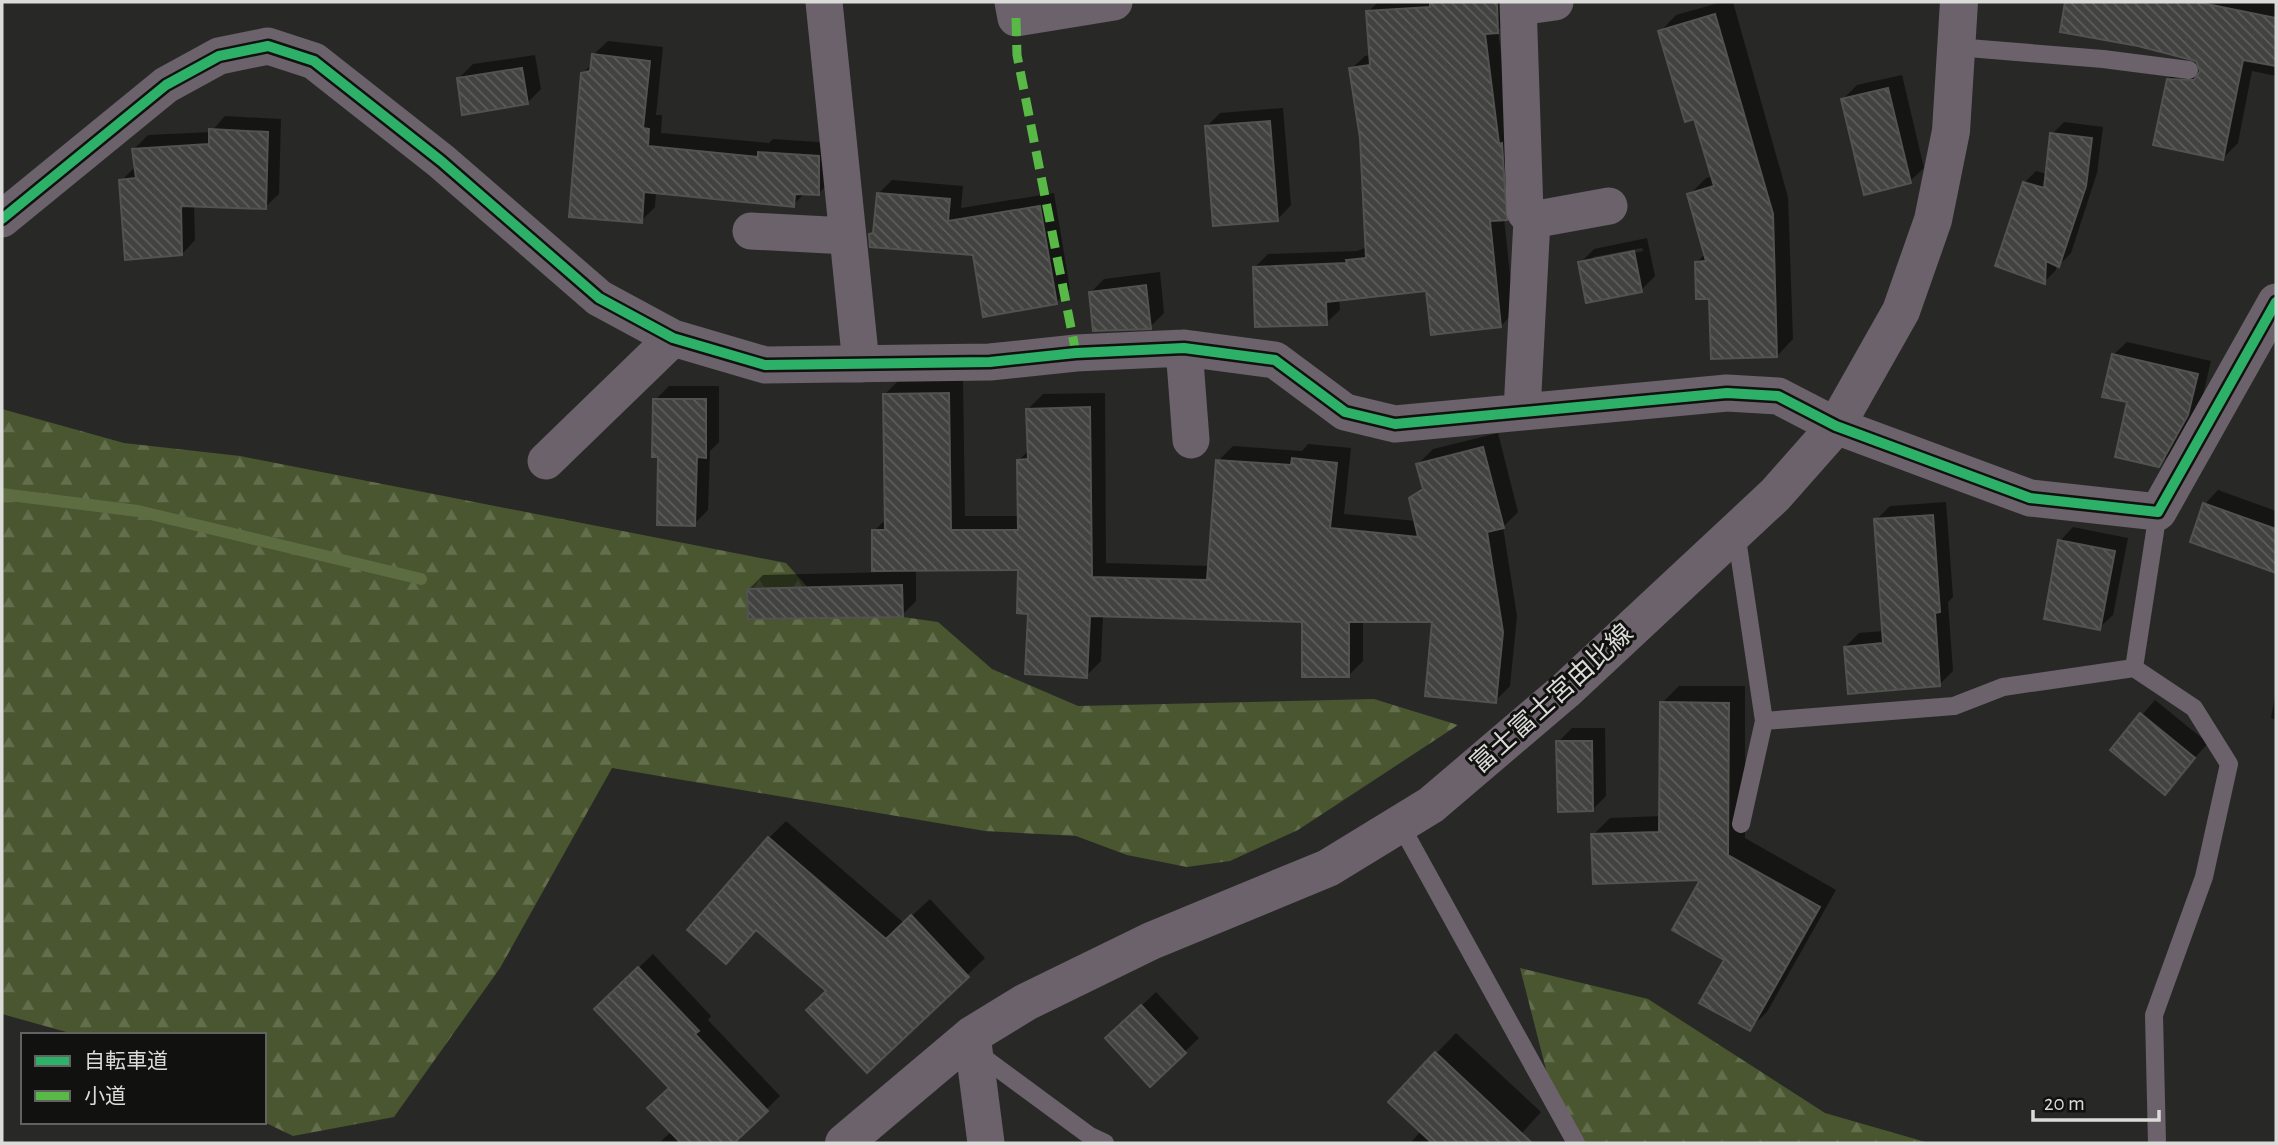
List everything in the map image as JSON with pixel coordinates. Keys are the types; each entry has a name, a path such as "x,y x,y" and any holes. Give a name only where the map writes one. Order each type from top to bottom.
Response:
{"main road":[{"name":"富士富士宮由比線","path":"844,1143 875,1114 1026,1002 1151,941 1328,868 1431,805 1514,737 1775,495 1836,426 1901,311 1933,220 1951,131 1959,2"}],"street":[{"path":"824,2 861,364"},
{"path":"1013,2 1016,18 1114,2"},
{"path":"1522,411 1532,220 1525,212 1518,4 1555,2"},
{"path":"2,219 166,85 219,56 268,47 314,61 441,161 599,298 673,338 765,365 990,362 1076,353 1184,348 1276,360 1345,412 1395,424 1727,393 1778,396 1836,426 2030,498 2158,512 2276,302"},
{"path":"1532,220 1609,206"},
{"path":"751,231 847,236"},
{"path":"546,461 673,338"},
{"path":"1184,348 1191,440"},
{"path":"973,1043 986,1143"}],"lane":[{"path":"1956,47 2103,59 2189,70"},
{"path":"2134,668 2158,512"},
{"path":"1736,532 1764,721 1741,824"},
{"path":"1764,721 1954,706 2003,687 2134,668 2194,708 2229,764 2204,877 2154,1015 2157,1143"},
{"path":"1400,824 1577,1143"},
{"path":"973,1043 1090,1136 1105,1143"}],"green space":[{"path":"2,409 124,443 240,456 786,563 835,618 903,617 938,622 992,669 1078,706 1374,699 1458,725 1298,830 1230,861 1187,867 1127,855 1076,836 985,831 612,768 500,968 394,1117 293,1136 266,1123 266,1033 70,1033 2,1014"},
{"path":"1520,968 1648,999 1825,1113 1929,1143 1572,1143 1562,1132"}],"building":[{"path":"1430,2 1497,2 1498,33 1485,34 1499,144 1502,143 1507,220 1490,221 1501,327 1431,335 1426,291 1326,302 1327,325 1255,327 1253,267 1347,263 1346,260 1366,258 1360,138 1349,68 1370,65 1366,11 1430,7"},
{"path":"2065,2 2197,2 2276,18 2276,66 2243,60 2223,160 2153,145 2167,79 2194,80 2200,71 2196,61 2138,46 2060,32"},
{"path":"1715,14 1773,214 1777,357 1711,359 1709,299 1696,299 1695,262 1706,261 1687,194 1714,186 1694,119 1685,122 1658,31"},
{"path":"592,54 650,61 643,128 649,129 648,146 758,157 758,152 819,156 819,195 795,194 794,207 644,192 642,223 569,217 581,73 590,71"},
{"path":"522,68 528,104 462,115 457,78"},
{"path":"1888,88 1911,183 1864,195 1841,99"},
{"path":"1270,121 1278,221 1213,226 1205,126"},
{"path":"209,129 268,132 266,209 181,206 182,255 125,260 119,180 136,178 132,149 209,144"},
{"path":"2050,133 2092,138 2086,186 2059,267 2046,261 2045,284 1995,266 2023,182 2044,188"},
{"path":"877,193 950,199 948,221 1040,206 1057,304 983,317 973,255 870,247 869,234 873,233"},
{"path":"1634,251 1642,292 1586,303 1578,262"},
{"path":"1146,285 1151,329 1093,331 1089,292"},
{"path":"2112,354 2198,374 2188,415 2159,467 2115,457 2127,402 2102,397"},
{"path":"949,393 951,530 1018,530 1017,460 1028,459 1026,409 1090,407 1092,577 1207,580 1216,460 1291,465 1292,458 1337,463 1330,528 1418,537 1409,498 1423,489 1416,464 1483,447 1504,528 1487,532 1503,632 1496,703 1425,696 1432,622 1349,622 1349,677 1302,677 1302,622 1090,616 1087,678 1025,674 1028,614 1017,613 1018,570 872,571 872,530 885,530 883,394"},
{"path":"653,399 706,399 706,458 697,457 695,526 657,525 658,457 652,457"},
{"path":"2203,503 2276,529 2276,573 2190,542"},
{"path":"1933,515 1940,612 1935,613 1940,686 1848,694 1844,647 1883,643 1874,519"},
{"path":"2058,540 2115,551 2100,630 2044,619"},
{"path":"902,585 903,617 748,619 747,589"},
{"path":"1660,702 1729,703 1728,855 1820,907 1750,1031 1699,1003 1724,960 1672,930 1700,880 1593,884 1591,834 1659,832"},
{"path":"2140,713 2195,758 2165,795 2110,750"},
{"path":"1556,741 1592,741 1593,811 1558,812"},
{"path":"768,837 886,939 911,915 969,977 867,1073 806,1010 826,991 756,930 726,964 687,930"},
{"path":"638,967 699,1031 695,1034 768,1111 734,1143 681,1143 647,1108 669,1088 594,1009"},
{"path":"1141,1005 1186,1053 1150,1087 1105,1038"},
{"path":"1435,1052 1532,1143 1432,1143 1388,1102"}],"waterway":[{"path":"2,494 138,511 421,579"}],"marked path":[{"path":"1016,18 1017,55 1076,353"}],"cycle path":[{"path":"2,219 166,85 219,56 268,46 314,61 441,161 599,298 673,338 765,365 990,362 1076,353 1184,348 1275,360 1345,412 1395,424 1727,393 1778,396 1836,426 2030,498 2158,512 2276,302"}]}
